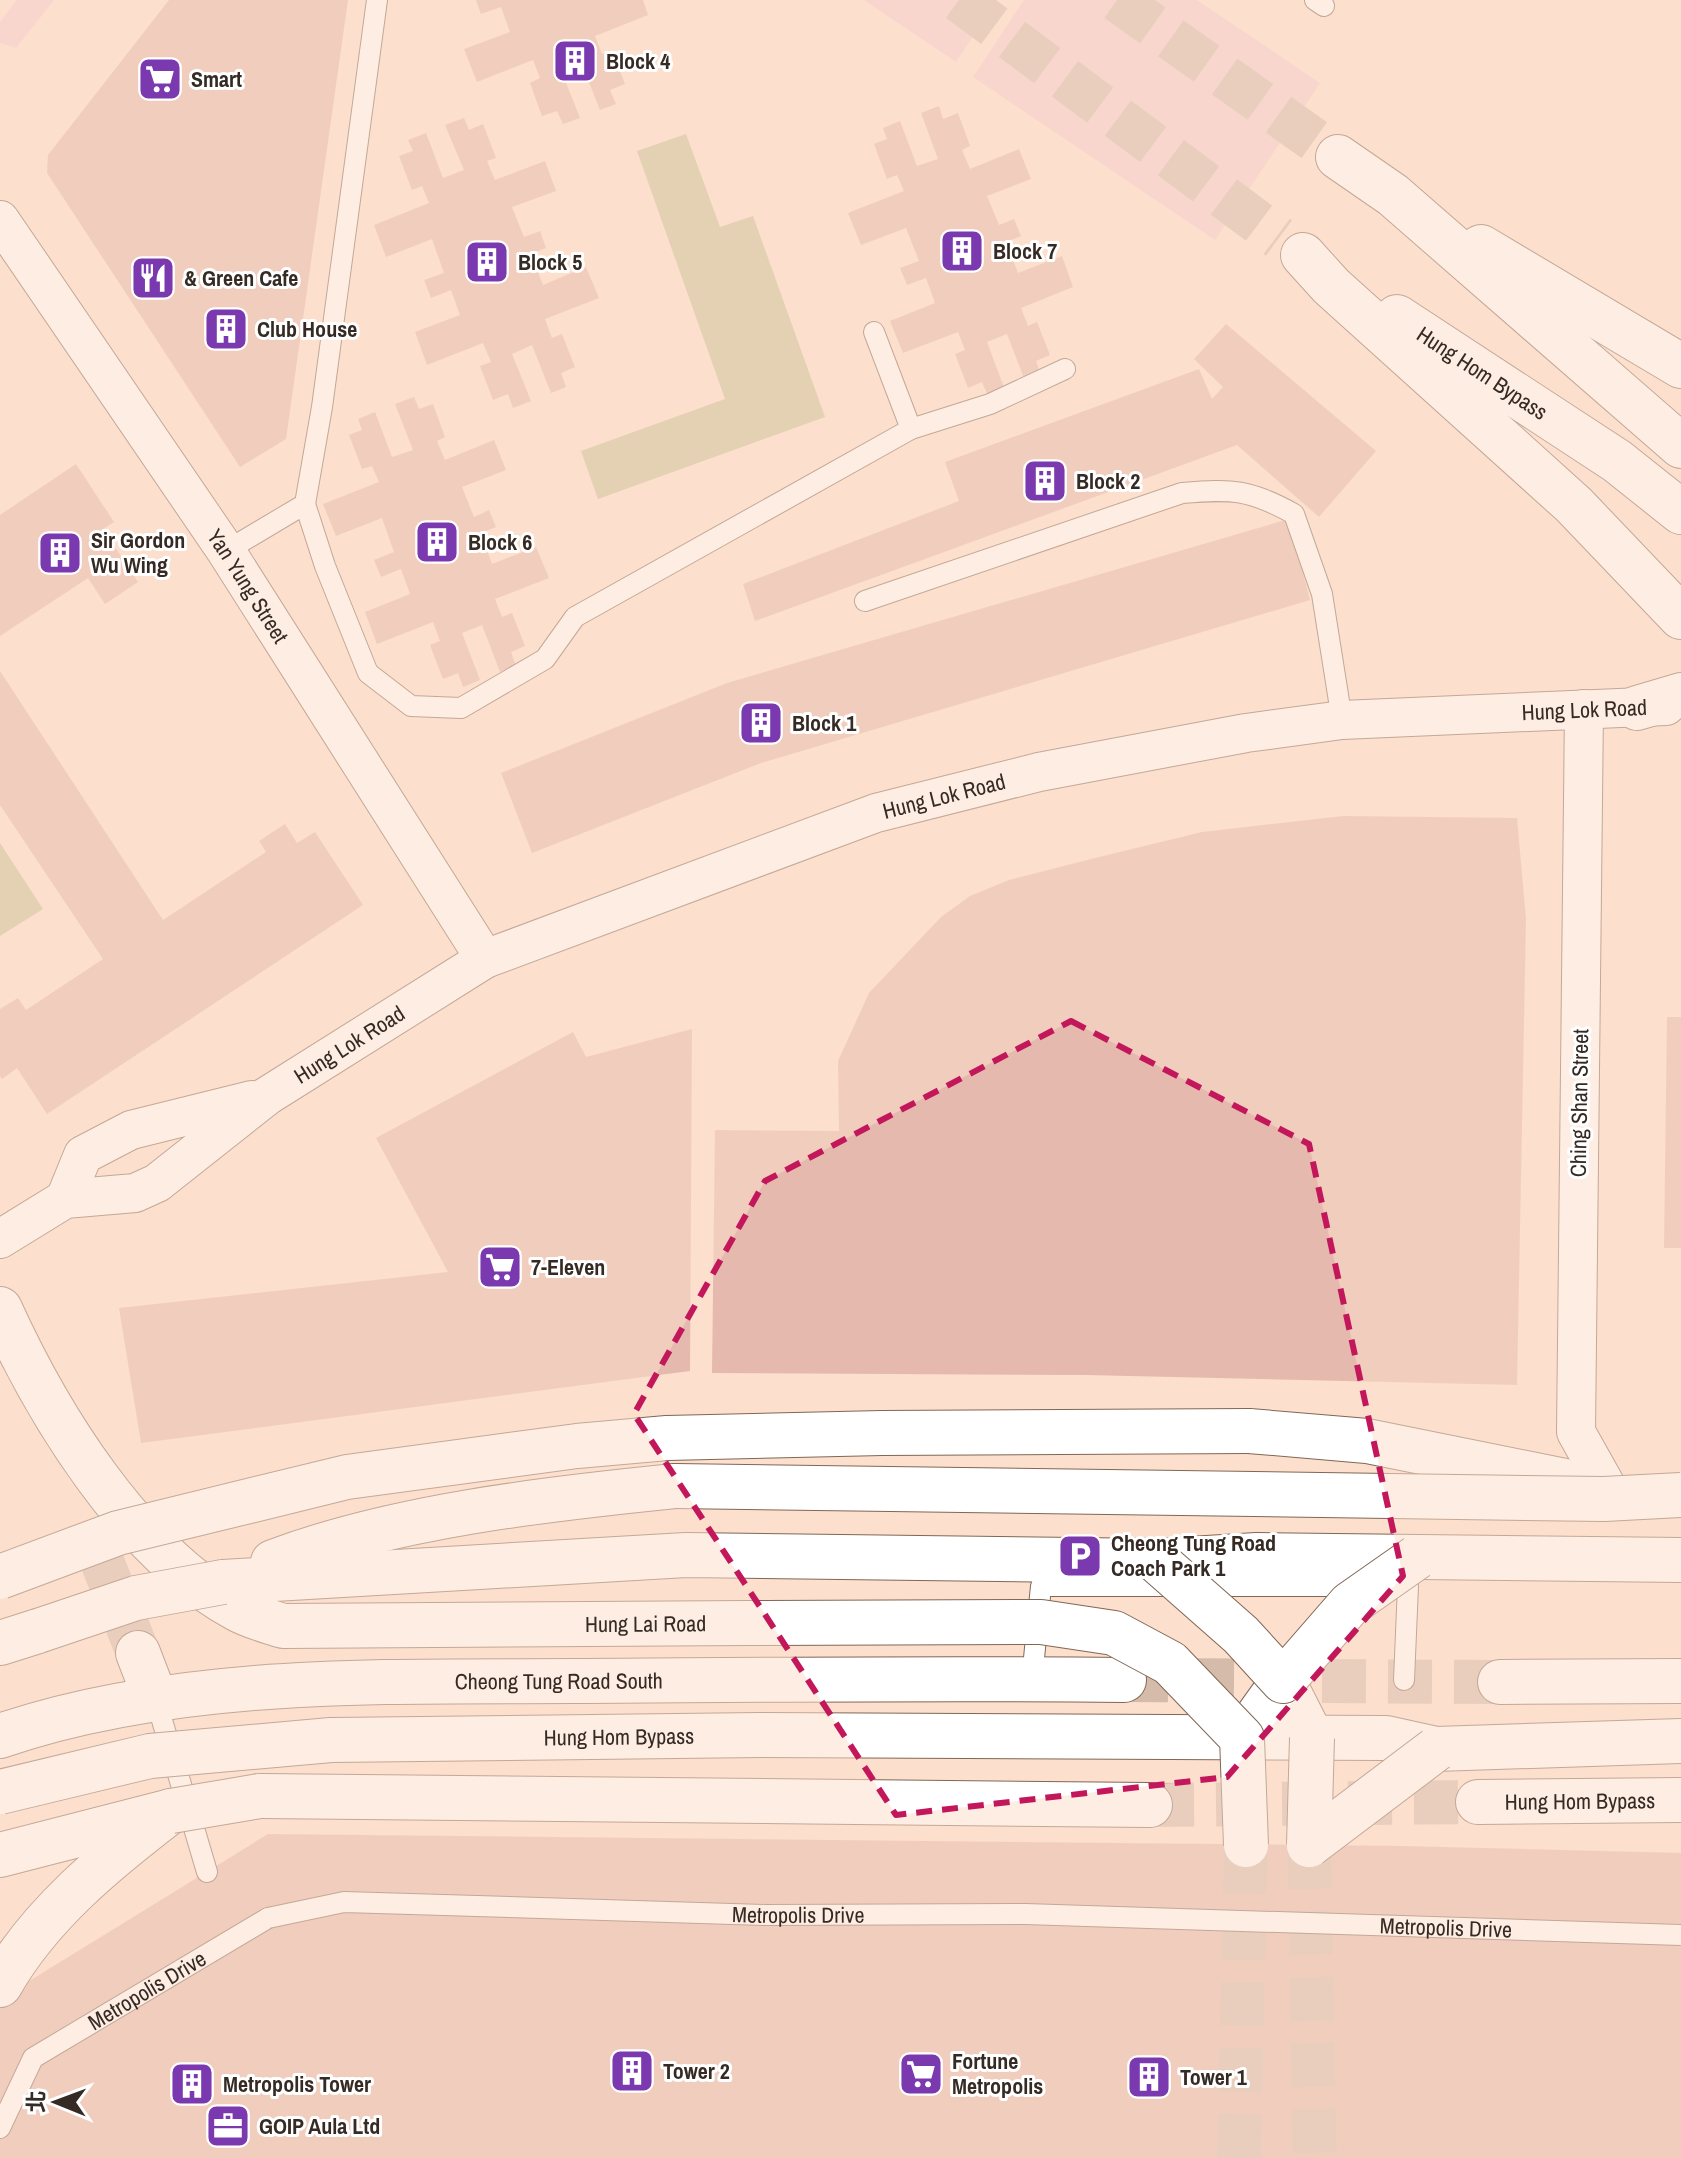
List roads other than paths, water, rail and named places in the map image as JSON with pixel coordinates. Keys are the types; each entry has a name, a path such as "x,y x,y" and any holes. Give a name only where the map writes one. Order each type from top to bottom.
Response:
{"main road":[{"path":"1681,366 1364,175 1641,415 1681,446"},
{"name":"Hung Hom Bypass","path":"1681,512 1617,461 1291,246 1331,286 1574,505 1681,617"},
{"path":"1637,708 1681,695"},
{"path":"1637,708 1681,718"},
{"name":"Hung Lai Road","path":"0,1309 76,1452 164,1554 209,1592 240,1611 283,1626 1041,1622 1114,1633 1170,1663 1242,1738"},
{"path":"0,1577 118,1533 347,1477 577,1446 667,1438 882,1433 1249,1431 1367,1441 1597,1487"},
{"name":"Hung Lai Road","path":"76,1452 100,1556"},
{"path":"223,1582 352,1538 490,1510 675,1486 1604,1499 1681,1495"},
{"path":"0,1643 136,1598 223,1582 686,1555 1157,1561 1257,1555 1681,1560"},
{"path":"1246,1845 1242,1738 1283,1681 1350,1604 1417,1557"},
{"path":"1157,1561 1241,1635 1283,1681 1312,1738 1309,1845 1436,1749"},
{"path":"138,1653 156,1700"},
{"name":"Cheong Tung Road South","path":"0,1736 50,1719 156,1700 324,1682 1124,1680"},
{"path":"1500,1682 1681,1681"},
{"name":"Hung Hom Bypass","path":"0,1792 150,1756 331,1740 760,1735 1386,1738 1436,1749 1681,1741"},
{"path":"0,1855 171,1811 260,1796 1150,1805"},
{"name":"Hung Hom Bypass","path":"1478,1802 1681,1800"},
{"path":"0,1985 33,1936 55,1912 124,1847 171,1811"}],"street":[{"name":"Yan Yung Street","path":"0,220 226,551 485,959"},
{"name":"Hung Lok Road","path":"0,1239 65,1199 135,1193 157,1183 267,1096 485,959 876,813 1039,772 1246,733 1342,720 1681,705"},
{"name":"Ching Shan Street","path":"1584,709 1576,1432 1597,1487"},
{"name":"Hung Lok Road","path":"65,1199 83,1155 119,1136 131,1130 267,1096"}],"lane":[{"path":"377,0 322,407 305,504 325,566 368,673 411,706 461,708 545,659 575,617 911,429 990,404 1065,369"},
{"path":"874,332 911,429"},
{"path":"865,601 1182,493 1216,490 1258,494 1294,514 1322,594 1342,720"},
{"path":"226,551 305,504"},
{"path":"1032,1679 1041,1586 1408,1586 1404,1680"},
{"path":"156,1700 207,1872"},
{"name":"Metropolis Drive","path":"0,2128 33,2058 268,1918 344,1902 766,1915 1025,1914 1681,1935"}],"tunnel":[{"path":"959,0 1279,238"},
{"path":"1117,0 1338,157"},
{"path":"100,1556 138,1653"},
{"path":"1124,1680 1500,1682"},
{"path":"1150,1805 1478,1802"},
{"path":"1239,2158 1246,1845"},
{"path":"1309,1845 1315,2158"}],"place":[{"name":"Block 4","path":"575,61"},
{"name":"Smart","path":"160,79"},
{"name":"Block 7","path":"962,251"},
{"name":"Block 5","path":"487,262"},
{"name":"& Green Cafe","path":"153,278"},
{"name":"Club House","path":"226,329"},
{"name":"Block 2","path":"1045,481"},
{"name":"Block 6","path":"437,542"},
{"name":"Sir Gordon Wu Wing","path":"60,553"},
{"name":"Block 1","path":"761,723"},
{"name":"7-Eleven","path":"500,1267"},
{"name":"Cheong Tung Road Coach Park 1","path":"1080,1556"},
{"name":"Tower 2","path":"632,2071"},
{"name":"Fortune Metropolis","path":"921,2074"},
{"name":"Tower 1","path":"1149,2077"},
{"name":"Metropolis Tower","path":"192,2084"},
{"name":"GOIP Aula Ltd","path":"228,2126"}]}
